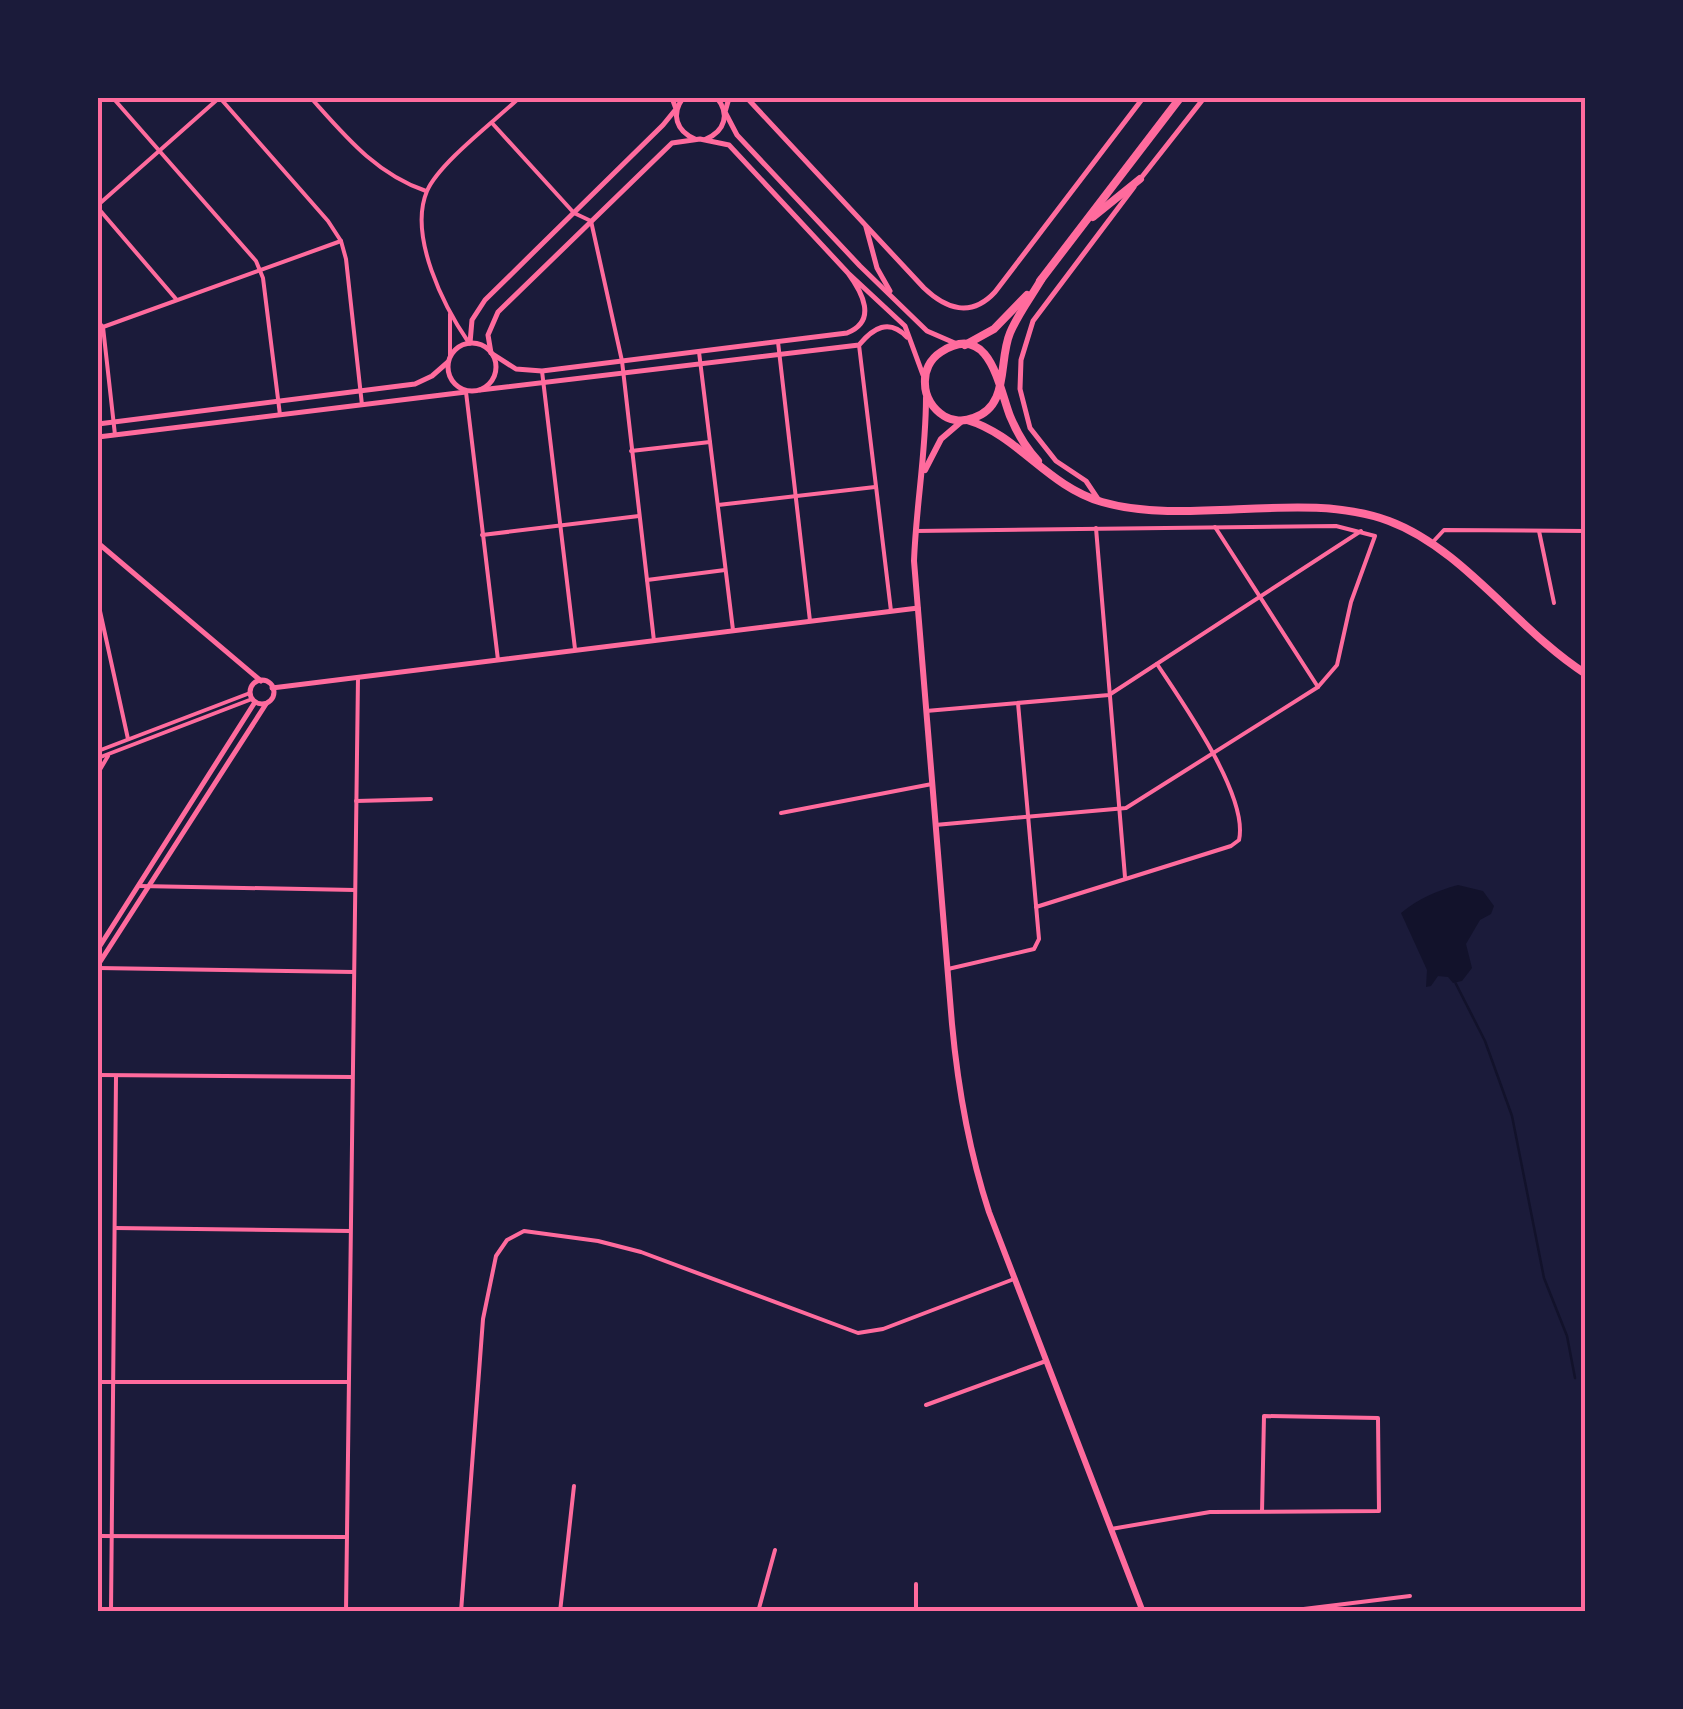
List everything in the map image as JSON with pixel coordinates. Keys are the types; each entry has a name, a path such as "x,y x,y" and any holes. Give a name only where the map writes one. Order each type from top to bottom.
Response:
{"highway":[{"path":"964,420 990,408 998,394 1010,332 1041,280 1180,98"},
{"path":"1082,226 1140,179"},
{"path":"1041,280 994,329 937,355 930,363 924,382 926,394 941,414 997,433 1051,478 1099,501 1144,508 1352,511 1396,523 1431,544 1586,674"},
{"path":"963,346 985,354 992,362 1019,436 1034,457 1068,487"}],"main road":[{"path":"926,394 923,476 915,531 918,608 955,1056 972,1152 989,1212 1143,1612"},
{"path":"923,476 941,439 964,420"}],"street":[{"path":"113,98 251,253 260,269 280,415"},
{"path":"176,300 98,207 220,98 341,241 362,405"},
{"path":"311,98 371,161 396,179 427,192"},
{"path":"470,343 450,314 422,238 427,192 450,162 520,98"},
{"path":"672,98 682,132 729,145 848,273 905,326 924,382"},
{"path":"470,343 472,320 484,300 574,214 683,98"},
{"path":"718,98 737,134 860,266 936,336 963,346"},
{"path":"480,390 489,385 496,372 488,335 493,318 672,143 718,132 729,98"},
{"path":"748,98 936,300 954,308 979,305 994,292 1143,98"},
{"path":"1099,501 1086,481 1056,462 1030,428 1020,389 1021,360 1033,321 1204,98"},
{"path":"492,123 574,214 591,221"},
{"path":"591,221 622,361 654,641"},
{"path":"866,225 877,268 897,302"},
{"path":"103,327 341,241"},
{"path":"98,424 415,384 432,376 456,349 470,343 480,344 516,369 542,371 855,330 866,307 863,294 848,273"},
{"path":"450,314 451,380 466,392 498,660"},
{"path":"98,322 103,327 115,435"},
{"path":"98,437 859,345 874,329 884,325 903,332 912,343"},
{"path":"778,342 810,622"},
{"path":"859,345 891,611"},
{"path":"699,352 733,631"},
{"path":"542,371 575,650"},
{"path":"632,451 710,442"},
{"path":"718,505 875,487"},
{"path":"482,534 640,516"},
{"path":"915,531 1336,526 1375,536 1351,602 1337,665 1318,687 1119,809 935,825"},
{"path":"1215,527 1318,687"},
{"path":"1096,528 1126,879"},
{"path":"1431,544 1444,530 1586,531"},
{"path":"926,711 1109,695 1361,531"},
{"path":"1539,531 1554,602"},
{"path":"100,547 272,688 918,608"},
{"path":"647,580 725,570"},
{"path":"98,602 129,742"},
{"path":"1036,907 1231,846 1239,840 1241,828 1214,754 1157,664"},
{"path":"346,1612 358,677"},
{"path":"98,948 252,698 252,685 261,681"},
{"path":"98,966 273,696 272,688"},
{"path":"98,751 252,698 266,704"},
{"path":"948,970 1034,948 1039,939 1018,704"},
{"path":"98,758 108,750"},
{"path":"98,773 108,750"},
{"path":"781,813 932,784"},
{"path":"356,801 431,799"},
{"path":"138,886 356,890"},
{"path":"98,966 354,972"},
{"path":"98,1075 352,1078"},
{"path":"111,1612 116,1077"},
{"path":"113,1228 350,1231"},
{"path":"461,1612 484,1318 496,1256 507,1240 524,1231 598,1240 641,1252 858,1333 883,1329 1014,1279"},
{"path":"926,1404 1046,1361"},
{"path":"98,1382 348,1382"},
{"path":"1111,1530 1210,1512 1262,1512 1380,1510 1378,1418 1264,1416 1262,1512"},
{"path":"560,1612 574,1486"},
{"path":"98,1536 346,1537"},
{"path":"758,1612 775,1550"},
{"path":"916,1584 916,1612"},
{"path":"1279,1612 1410,1596"}],"shaded area":[{"path":"1458,885 1483,891 1494,906 1466,944 1472,968 1462,981 1453,983 1448,977 1438,976 1426,987 1427,970 1401,913 1428,896"}],"waterway":[{"path":"1455,982 1485,1041 1512,1116 1544,1278 1567,1336 1575,1378"}]}
